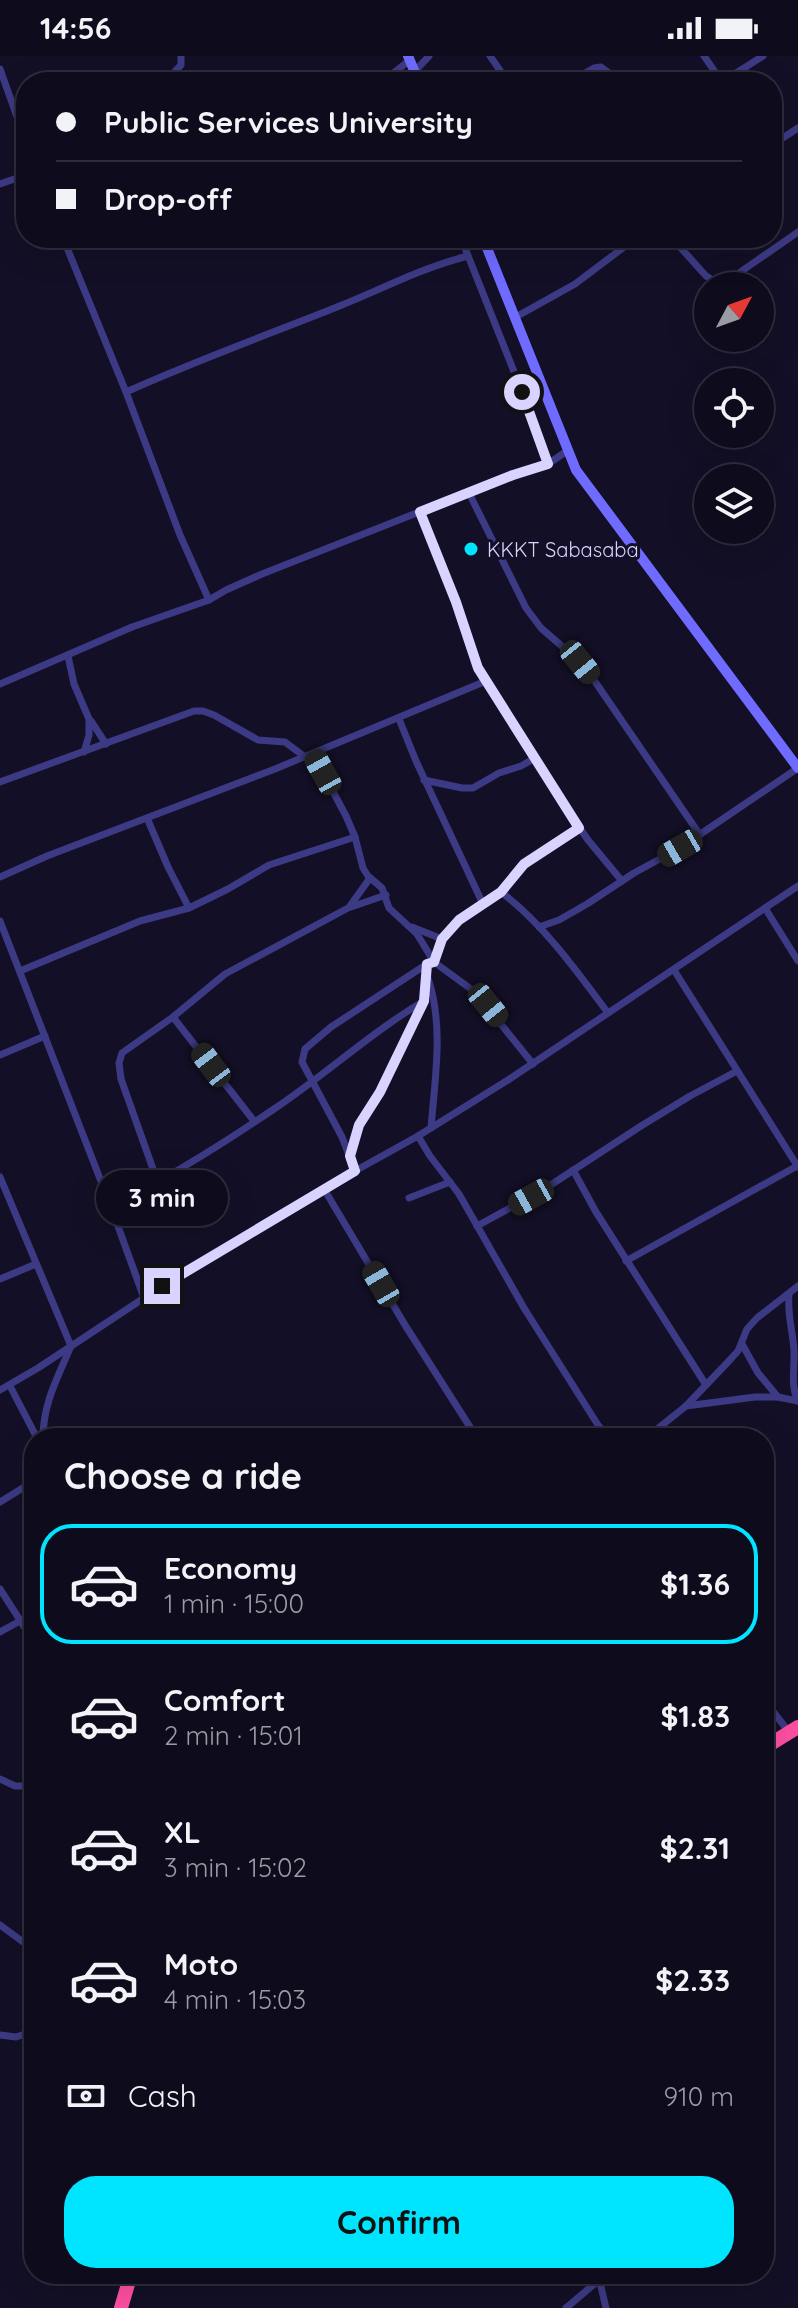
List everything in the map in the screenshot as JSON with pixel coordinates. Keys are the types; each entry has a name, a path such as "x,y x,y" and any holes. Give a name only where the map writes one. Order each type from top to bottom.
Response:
{"highway":[{"path":"774,1742 794,1730"},
{"path":"121,2308 128,2284"}],"main road":[{"path":"487,248 567,451 582,481 798,768"}],"street":[{"path":"738,72 763,56"},
{"path":"394,72 409,58"},
{"path":"587,72 601,67 608,72"},
{"path":"0,69 16,114"},
{"path":"68,248 180,535 209,600"},
{"path":"465,248 548,464"},
{"path":"514,318 575,284 620,248"},
{"path":"681,248 706,276 718,283 726,282 775,248"},
{"path":"126,392 441,263 468,256"},
{"path":"0,684 132,627 209,600 250,579 548,464 567,451"},
{"path":"469,493 526,608 541,628 580,662 700,835"},
{"path":"420,512 478,668 579,828 622,881"},
{"path":"68,656 74,684 89,719 106,744"},
{"path":"0,877 399,719 486,681"},
{"path":"0,782 194,711 214,715 258,740 285,742 309,755 355,837 363,868 386,895 389,908 417,934 429,966 437,1015 431,1128"},
{"path":"84,752 89,719"},
{"path":"399,719 424,780 483,904"},
{"path":"424,780 473,788 535,758"},
{"path":"539,927 559,920 700,835 798,768"},
{"path":"147,818 189,908"},
{"path":"350,1156 359,1125 380,1092 424,1001 429,966 442,939 465,914 501,892 524,864 579,828"},
{"path":"20,971 140,921 189,908 269,865 355,837"},
{"path":"348,908 370,878"},
{"path":"0,1390 144,1298 418,1136 533,1064 798,886"},
{"path":"501,892 539,927 608,1013"},
{"path":"158,1183 121,1079 119,1063 122,1053 236,967 348,908 386,895"},
{"path":"765,908 798,961"},
{"path":"0,921 144,1298"},
{"path":"410,927 442,939"},
{"path":"429,966 475,992 533,1064"},
{"path":"355,1171 334,1121 302,1062 305,1049 331,1027 429,966"},
{"path":"626,1261 798,1166 674,970"},
{"path":"111,1207 158,1183 254,1121 424,1001"},
{"path":"173,1017 254,1121"},
{"path":"0,1055 45,1036"},
{"path":"477,1226 543,1190 690,1096 737,1071"},
{"path":"418,1136 450,1182 524,1308 601,1428"},
{"path":"573,1170 626,1261 706,1385"},
{"path":"0,1177 71,1346 47,1400 41,1428"},
{"path":"409,1198 450,1182"},
{"path":"324,1189 471,1428"},
{"path":"0,1279 36,1264"},
{"path":"658,1428 686,1406 734,1356 747,1329 757,1318 798,1286"},
{"path":"789,1294 788,1315 794,1348 793,1390 798,1401"},
{"path":"742,1344 758,1373 778,1397"},
{"path":"10,1386 34,1428"},
{"path":"686,1406 778,1397 798,1401"},
{"path":"0,1502 24,1487"},
{"path":"0,1589 24,1627"},
{"path":"0,1632 20,1621"},
{"path":"774,1710 794,1730"},
{"path":"0,1779 15,1786 24,1786"},
{"path":"0,1925 24,1943"},
{"path":"0,2035 16,2037 24,2034"},
{"path":"566,2308 592,2284"},
{"path":"601,2284 606,2308"}],"place":[{"name":"KKKT Sabasaba","path":"471,549"}],"route":[{"path":"162,1286 355,1171 350,1156 359,1125 405,1044 424,1001 427,964 434,962 442,939 465,914 501,892 519,868 579,828 478,668 420,512 548,464 522,392"}]}
